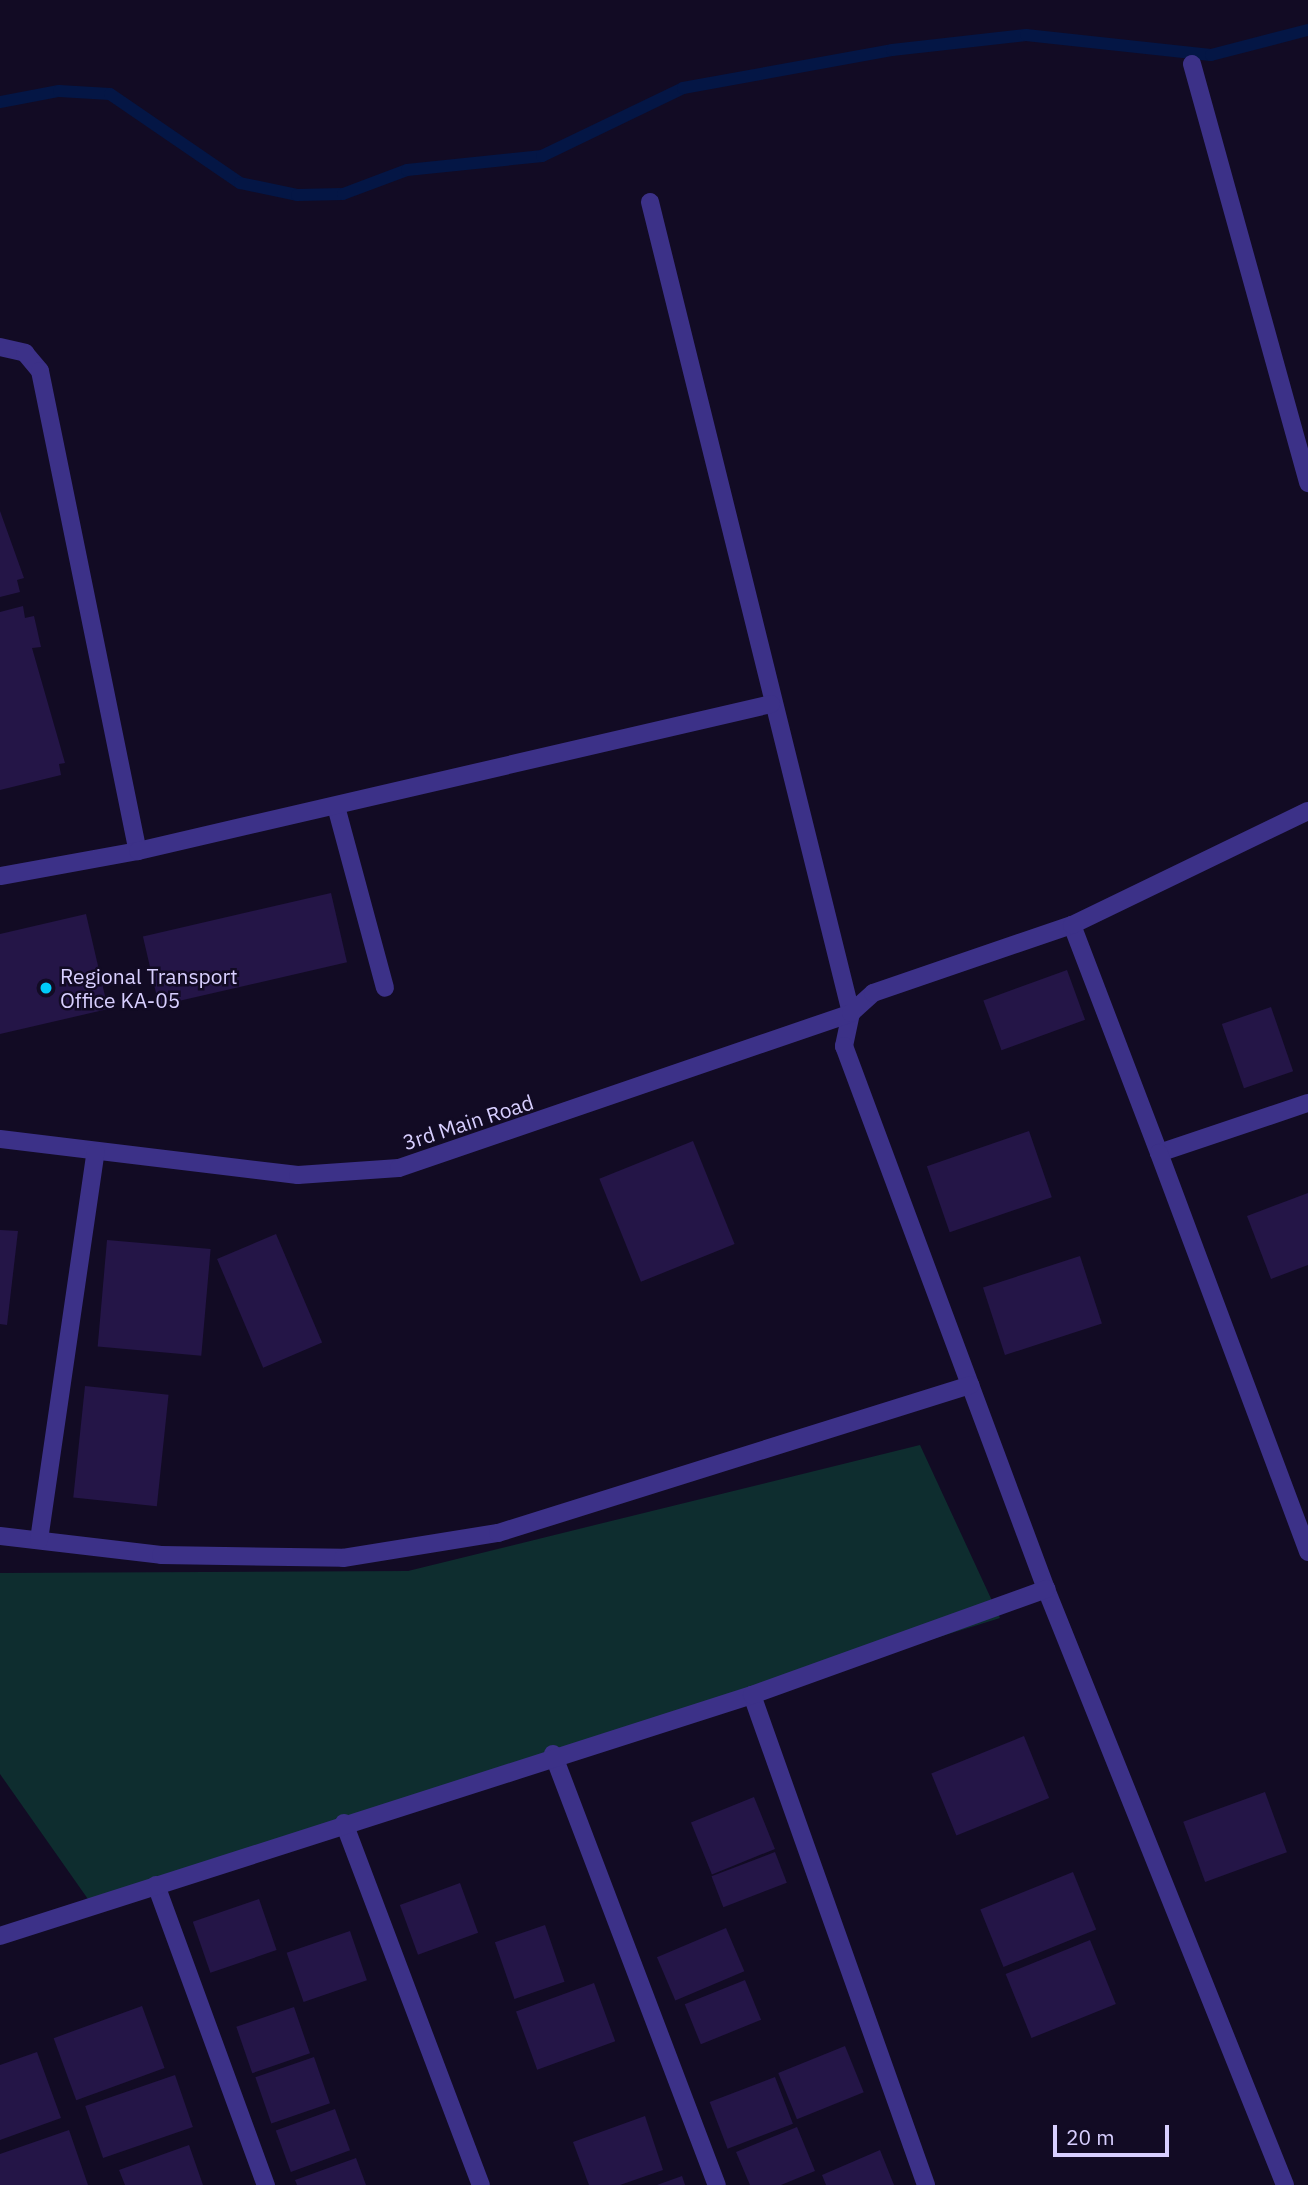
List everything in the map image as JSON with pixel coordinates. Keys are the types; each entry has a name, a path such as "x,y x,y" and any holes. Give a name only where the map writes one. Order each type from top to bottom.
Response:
{"street":[{"path":"1192,64 1308,483"},
{"path":"650,202 771,704 850,1013 844,1045 1046,1589 1285,2185"},
{"path":"0,347 25,353 40,372 138,851"},
{"path":"0,876 337,810 771,704"},
{"path":"337,810 385,988"},
{"name":"3rd Main Road","path":"0,1139 298,1175 399,1168 850,1013 873,993 1072,925 1308,811"},
{"path":"1072,925 1308,1552"},
{"path":"1159,1153 1308,1103"},
{"path":"39,1540 96,1151"},
{"path":"0,1536 161,1555 343,1558 498,1533 970,1385"},
{"path":"0,1936 553,1754 752,1695 1046,1589"},
{"path":"752,1695 926,2185"},
{"path":"553,1754 717,2185"},
{"path":"344,1823 481,2185"},
{"path":"156,1885 266,2185"}],"green space":[{"path":"920,1445 1000,1618 90,1902 0,1774 0,1573 408,1571"}],"building":[{"path":"0,511 24,578 17,580 20,592 0,597"},
{"path":"23,606 25,618 34,616 41,647 32,648 65,763 59,764 61,775 0,790 0,612"},
{"path":"331,893 347,962 159,1006 143,936"},
{"path":"86,914 108,1009 0,1034 0,934"},
{"path":"1067,970 1085,1020 1001,1050 983,1000"},
{"path":"1271,1007 1293,1071 1244,1088 1222,1024"},
{"path":"1029,1131 1052,1197 950,1232 927,1166"},
{"path":"693,1141 735,1244 641,1282 599,1179"},
{"path":"1308,1193 1308,1265 1271,1279 1247,1216"},
{"path":"0,1230 18,1231 7,1325 0,1324"},
{"path":"276,1234 322,1343 263,1368 217,1259"},
{"path":"107,1240 211,1249 201,1356 98,1347"},
{"path":"1080,1256 1102,1324 1005,1355 983,1288"},
{"path":"85,1386 169,1395 157,1506 73,1497"},
{"path":"1024,1736 1049,1798 956,1836 931,1773"},
{"path":"1265,1792 1287,1852 1205,1882 1183,1822"},
{"path":"754,1797 775,1849 712,1874 691,1822"},
{"path":"775,1852 787,1883 723,1907 712,1876"},
{"path":"1073,1872 1096,1929 1004,1967 980,1909"},
{"path":"460,1883 478,1933 418,1955 400,1905"},
{"path":"259,1899 277,1950 210,1973 193,1922"},
{"path":"545,1925 565,1982 514,1999 495,1942"},
{"path":"726,1928 744,1971 675,2001 657,1957"},
{"path":"350,1931 367,1980 304,2002 287,1953"},
{"path":"1090,1940 1116,2004 1031,2038 1006,1974"},
{"path":"745,1980 761,2020 701,2044 685,2004"},
{"path":"594,1983 615,2041 537,2070 516,2011"},
{"path":"142,2006 165,2068 76,2100 54,2038"},
{"path":"294,2007 310,2053 252,2073 236,2027"},
{"path":"845,2046 864,2092 797,2119 778,2073"},
{"path":"37,2052 61,2118 0,2140 0,2065"},
{"path":"314,2057 330,2103 271,2124 255,2077"},
{"path":"175,2075 193,2127 103,2158 85,2106"},
{"path":"775,2077 793,2124 728,2149 710,2102"},
{"path":"335,2109 350,2150 291,2172 276,2131"},
{"path":"645,2116 663,2170 620,2185 589,2185 573,2142"},
{"path":"797,2127 815,2171 781,2185 750,2185 736,2152"},
{"path":"69,2130 88,2185 0,2185 0,2154"},
{"path":"189,2145 203,2185 125,2185 119,2170"},
{"path":"880,2150 894,2185 826,2185 822,2175"},
{"path":"356,2158 366,2185 297,2185 295,2180"},
{"path":"682,2176 685,2185 657,2185"}],"waterway":[{"path":"0,102 59,91 110,94 240,183 297,195 343,194 407,170 542,156 683,88 892,50 1026,35 1211,55 1308,30"}],"place":[{"name":"Regional Transport Office KA-05","path":"46,988"}]}
